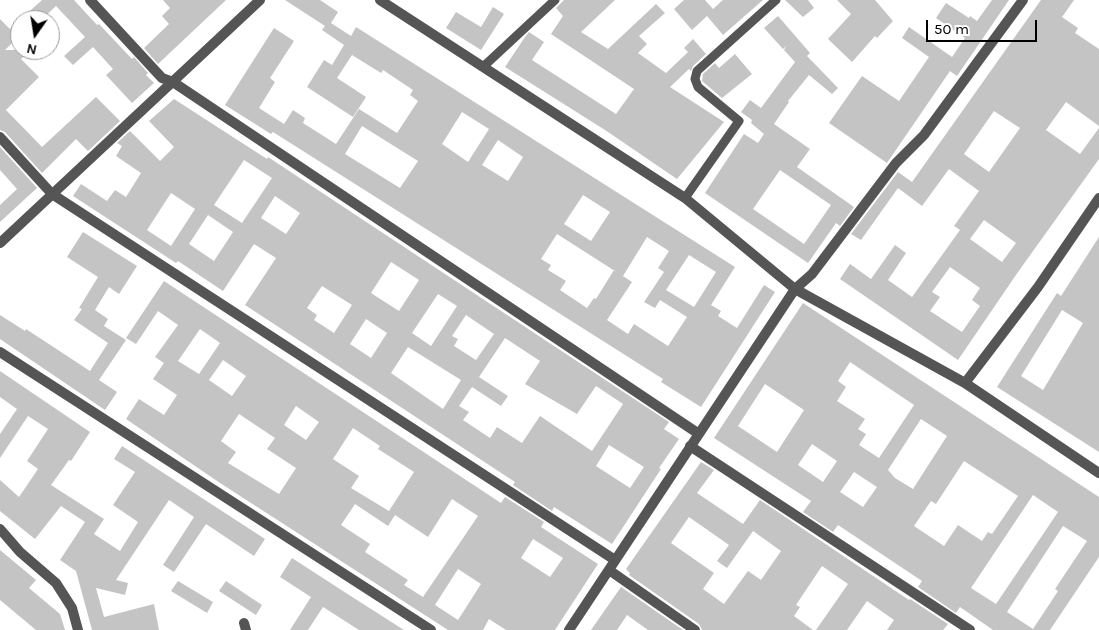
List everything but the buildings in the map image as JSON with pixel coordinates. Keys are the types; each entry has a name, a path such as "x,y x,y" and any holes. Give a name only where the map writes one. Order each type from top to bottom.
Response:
{"street":[{"path":"90,0 162,78 173,82 699,434"},
{"path":"0,243 260,0"},
{"path":"380,0 685,198 795,289 965,384 1099,473"},
{"path":"569,630 795,289 812,274 869,196 896,163 924,135 1023,0"},
{"path":"0,137 52,194 615,560"},
{"path":"965,384 1038,287 1099,198"},
{"path":"0,352 431,630"},
{"path":"690,446 970,630"},
{"path":"0,529 20,552 56,583 72,608 78,630"},
{"path":"609,570 695,630"}],"lane":[{"path":"484,66 554,0"},
{"path":"685,198 739,121 698,87 695,79 697,71 776,0"}]}
